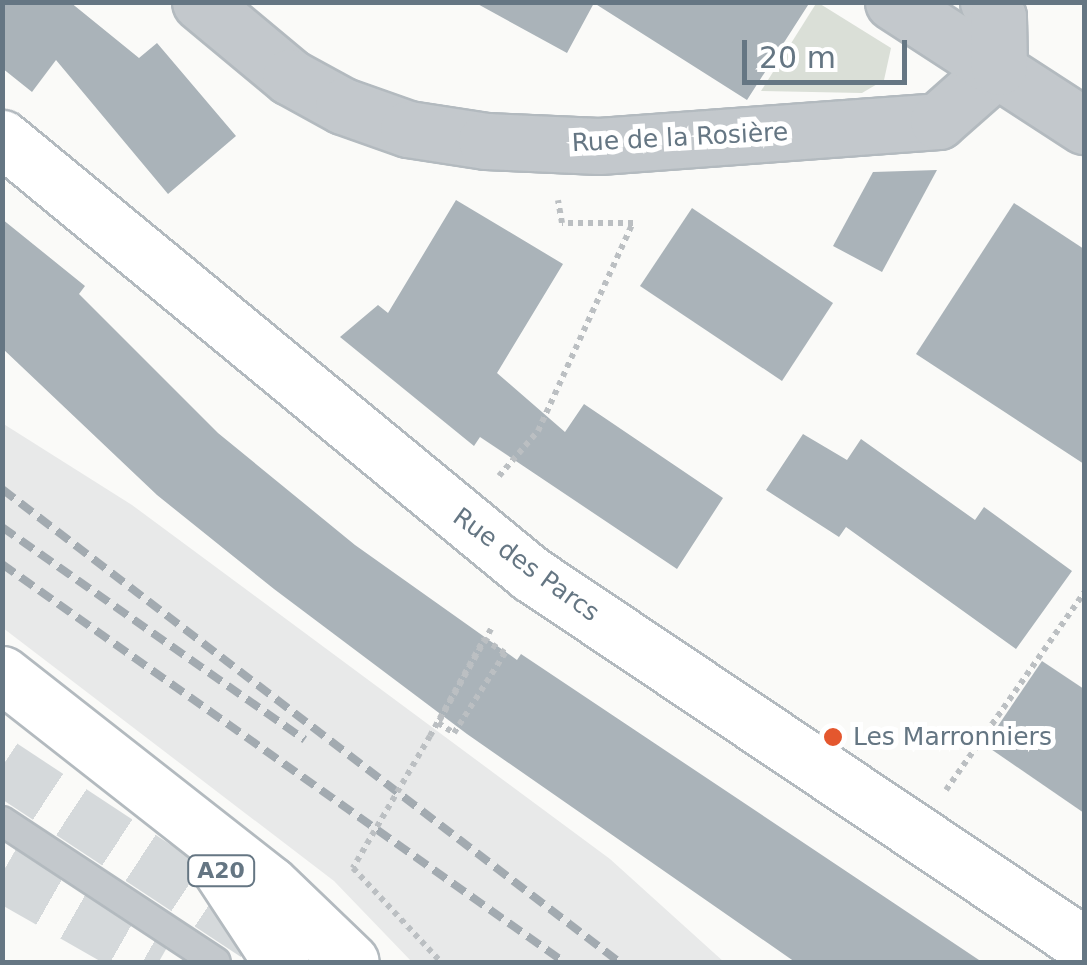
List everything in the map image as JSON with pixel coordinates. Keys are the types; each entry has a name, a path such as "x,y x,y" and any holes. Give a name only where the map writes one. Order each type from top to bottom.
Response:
{"main road":[{"name":"Rue des Parcs","path":"2,138 531,574 1084,944"},
{"name":"A20","path":"2,674 152,785 238,892 282,962"},
{"path":"152,785 270,884 351,962"}],"street":[{"name":"Rue de la Rosière","path":"200,2 290,78 343,106 408,129 550,144 938,121 999,67"},
{"path":"893,2 999,67 1084,126"},
{"path":"988,2 998,17 999,67"}],"lane":[{"path":"2,821 216,962"}],"path":[{"path":"488,489 538,431 633,223 562,223 550,144"},
{"path":"937,804 1084,593"},
{"path":"441,962 353,868 484,638 504,653 454,733 438,724 491,629 499,618"}],"shaded area":[{"path":"817,2 891,48 884,80 862,93 761,91"},
{"path":"2,423 132,505 610,859 724,962 412,962 334,881 3,628"}],"building":[{"path":"2,2 70,2 139,58 157,43 236,136 168,194 56,60 32,92 2,68"},
{"path":"474,2 810,2 747,100 594,3 567,53"},
{"path":"937,170 882,272 833,246 873,172"},
{"path":"456,200 563,264 497,373 565,432 584,404 723,498 677,569 480,437 474,446 340,337 378,305 388,313"},
{"path":"1014,203 1084,249 1084,464 916,354"},
{"path":"692,208 833,303 782,381 640,286"},
{"path":"2,219 85,286 79,294 218,433 355,545 517,660 521,654 982,962 795,962 467,734 274,589 157,495 2,348"},
{"path":"803,434 847,460 861,439 975,520 984,507 1072,571 1016,649 846,527 839,537 766,490"},
{"path":"1042,661 1084,689 1084,813 985,745"}],"tunnel":[{"path":"2,766 267,941"},
{"path":"2,873 158,962"}],"railway":[{"path":"2,489 619,962"},
{"path":"2,527 305,740"},
{"path":"2,564 564,962"}],"place":[{"name":"Les Marronniers","path":"833,737"}]}
